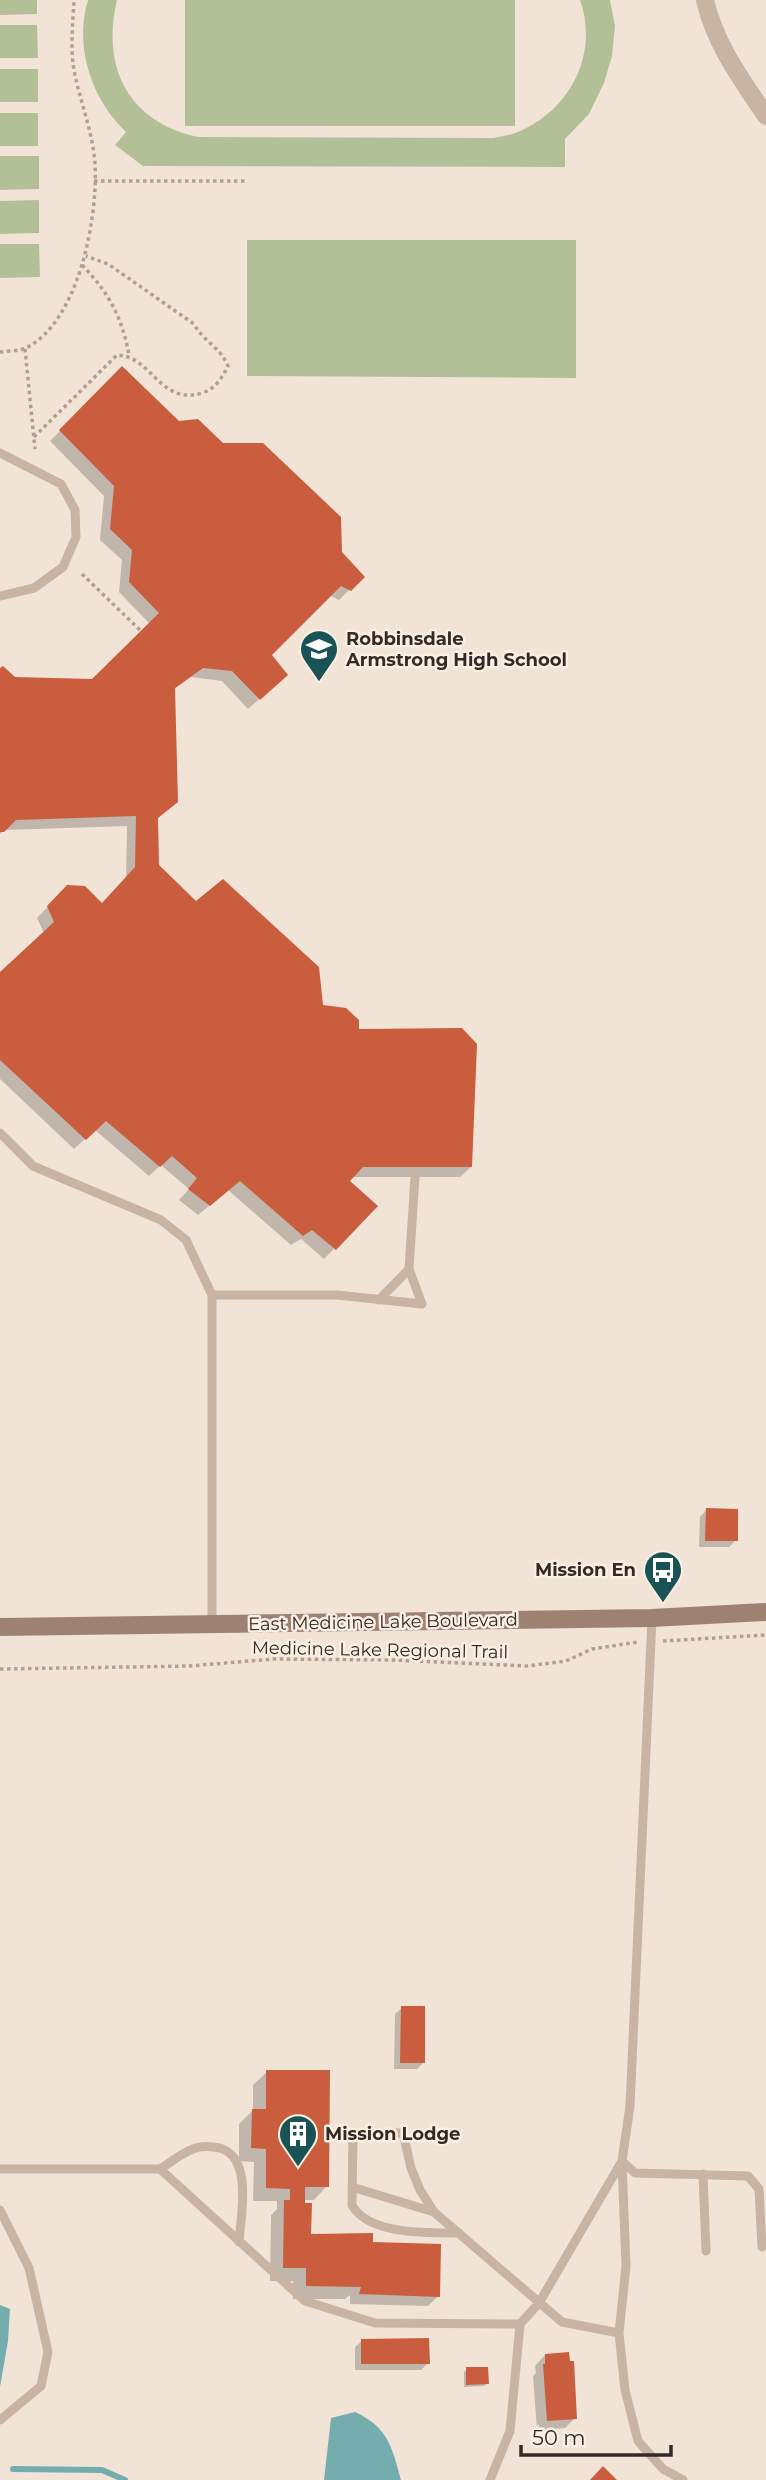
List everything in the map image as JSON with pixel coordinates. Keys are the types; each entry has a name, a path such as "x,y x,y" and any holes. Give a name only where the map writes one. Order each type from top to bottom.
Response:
{"street":[{"path":"705,0 708,15 726,58 766,116"},
{"name":"East Medicine Lake Boulevard","path":"0,1627 652,1618 766,1612"}],"lane":[{"path":"0,453 61,484 75,510 76,537 63,567 34,589 0,596"},
{"path":"0,1133 33,1166 161,1220 186,1240 212,1295 212,1624"},
{"path":"212,1295 337,1295 422,1304 410,1269 415,1177"},
{"path":"379,1300 410,1269"},
{"path":"652,1618 630,2106 622,2161 626,2266 619,2333 625,2389 638,2441 663,2469 682,2480"},
{"path":"459,2234 405,2230 367,2220 357,2214 352,2205 352,2133 403,2133 411,2168 420,2190 434,2212 562,2322 619,2333"},
{"path":"0,2169 160,2169 192,2149 207,2146 223,2149 235,2157 240,2166 242,2197 239,2242"},
{"path":"622,2161 635,2173 748,2176 759,2189 762,2247"},
{"path":"490,2480 510,2431 520,2324 539,2303 622,2161"},
{"path":"160,2169 305,2301 375,2323 520,2324"},
{"path":"703,2174 706,2251"},
{"path":"352,2187 434,2212"},
{"path":"0,2210 29,2268 48,2352 41,2386 0,2420"}],"path":[{"path":"0,352 25,349 52,329 73,293 86,256 95,165 88,120 73,68 74,0"},
{"path":"94,181 245,181"},
{"path":"82,265 97,280 116,309 124,328 129,355 173,393 190,397 209,391 222,379 228,366 224,355 200,334 194,324 108,264 86,256"},
{"path":"25,349 35,449"},
{"path":"34,437 117,355 129,355"},
{"path":"82,574 141,631"},
{"path":"669,1641 766,1635"},
{"name":"Medicine Lake Regional Trail","path":"0,1669 189,1666 274,1659 527,1666 566,1661 592,1649 631,1643"}],"green space":[{"path":"0,0 37,0 37,14 0,15"},
{"path":"88,0 117,0 113,48 117,69 125,88 137,105 174,130 198,137 494,138 510,134 538,121 554,109 576,77 586,40 580,0 610,0 615,26 612,56 604,83 589,114 565,139 565,167 143,166 115,145 126,132 103,104 89,71 83,35"},
{"path":"185,0 515,0 515,126 185,126"},
{"path":"0,25 37,25 38,58 0,58"},
{"path":"0,69 38,69 38,102 0,102"},
{"path":"0,113 38,113 38,146 0,146"},
{"path":"0,156 39,156 39,189 0,190"},
{"path":"39,200 39,233 0,234 0,201"},
{"path":"247,240 576,240 576,378 247,376"},
{"path":"0,244 39,244 40,277 0,278"}],"water":[{"path":"0,2305 10,2309 0,2387"},
{"path":"355,2412 382,2431 395,2458 401,2480 324,2480 331,2418"}],"building":[{"path":"122,366 179,421 198,419 223,443 263,443 341,517 342,552 365,577 351,591 341,586 272,655 288,675 260,700 232,671 203,668 175,688 178,802 158,818 159,865 196,901 223,879 319,967 323,1005 346,1008 359,1020 359,1029 462,1028 477,1044 472,1167 363,1167 350,1181 378,1206 336,1250 312,1230 303,1236 240,1181 210,1206 188,1189 197,1178 172,1156 160,1167 106,1121 86,1140 0,1060 0,972 54,922 47,906 67,885 85,886 102,903 135,867 136,816 16,820 4,832 0,832 0,668 3,666 15,677 92,679 159,613 129,582 132,550 110,529 114,486 59,430"},
{"path":"706,1508 738,1509 738,1541 705,1541"},
{"path":"401,2006 425,2006 425,2063 400,2063"},
{"name":"Mission Lodge","path":"266,2070 330,2070 329,2187 305,2187 305,2203 312,2203 311,2234 373,2233 373,2242 441,2244 440,2297 359,2294 361,2287 306,2286 306,2268 283,2268 284,2200 290,2200 290,2189 266,2188 266,2149 251,2148 252,2109 266,2109"},
{"path":"429,2338 430,2364 361,2364 361,2339"},
{"path":"569,2352 570,2361 574,2361 577,2419 547,2421 543,2364 545,2354"},
{"path":"466,2367 488,2367 489,2384 466,2385"},
{"path":"603,2466 617,2480 590,2480"}],"waterway":[{"path":"13,2469 102,2470 125,2480"}],"place":[{"name":"Robbinsdale Armstrong High School","path":"319,683"},
{"name":"Mission En","path":"663,1604"},
{"name":"Mission Lodge","path":"298,2168"}]}
